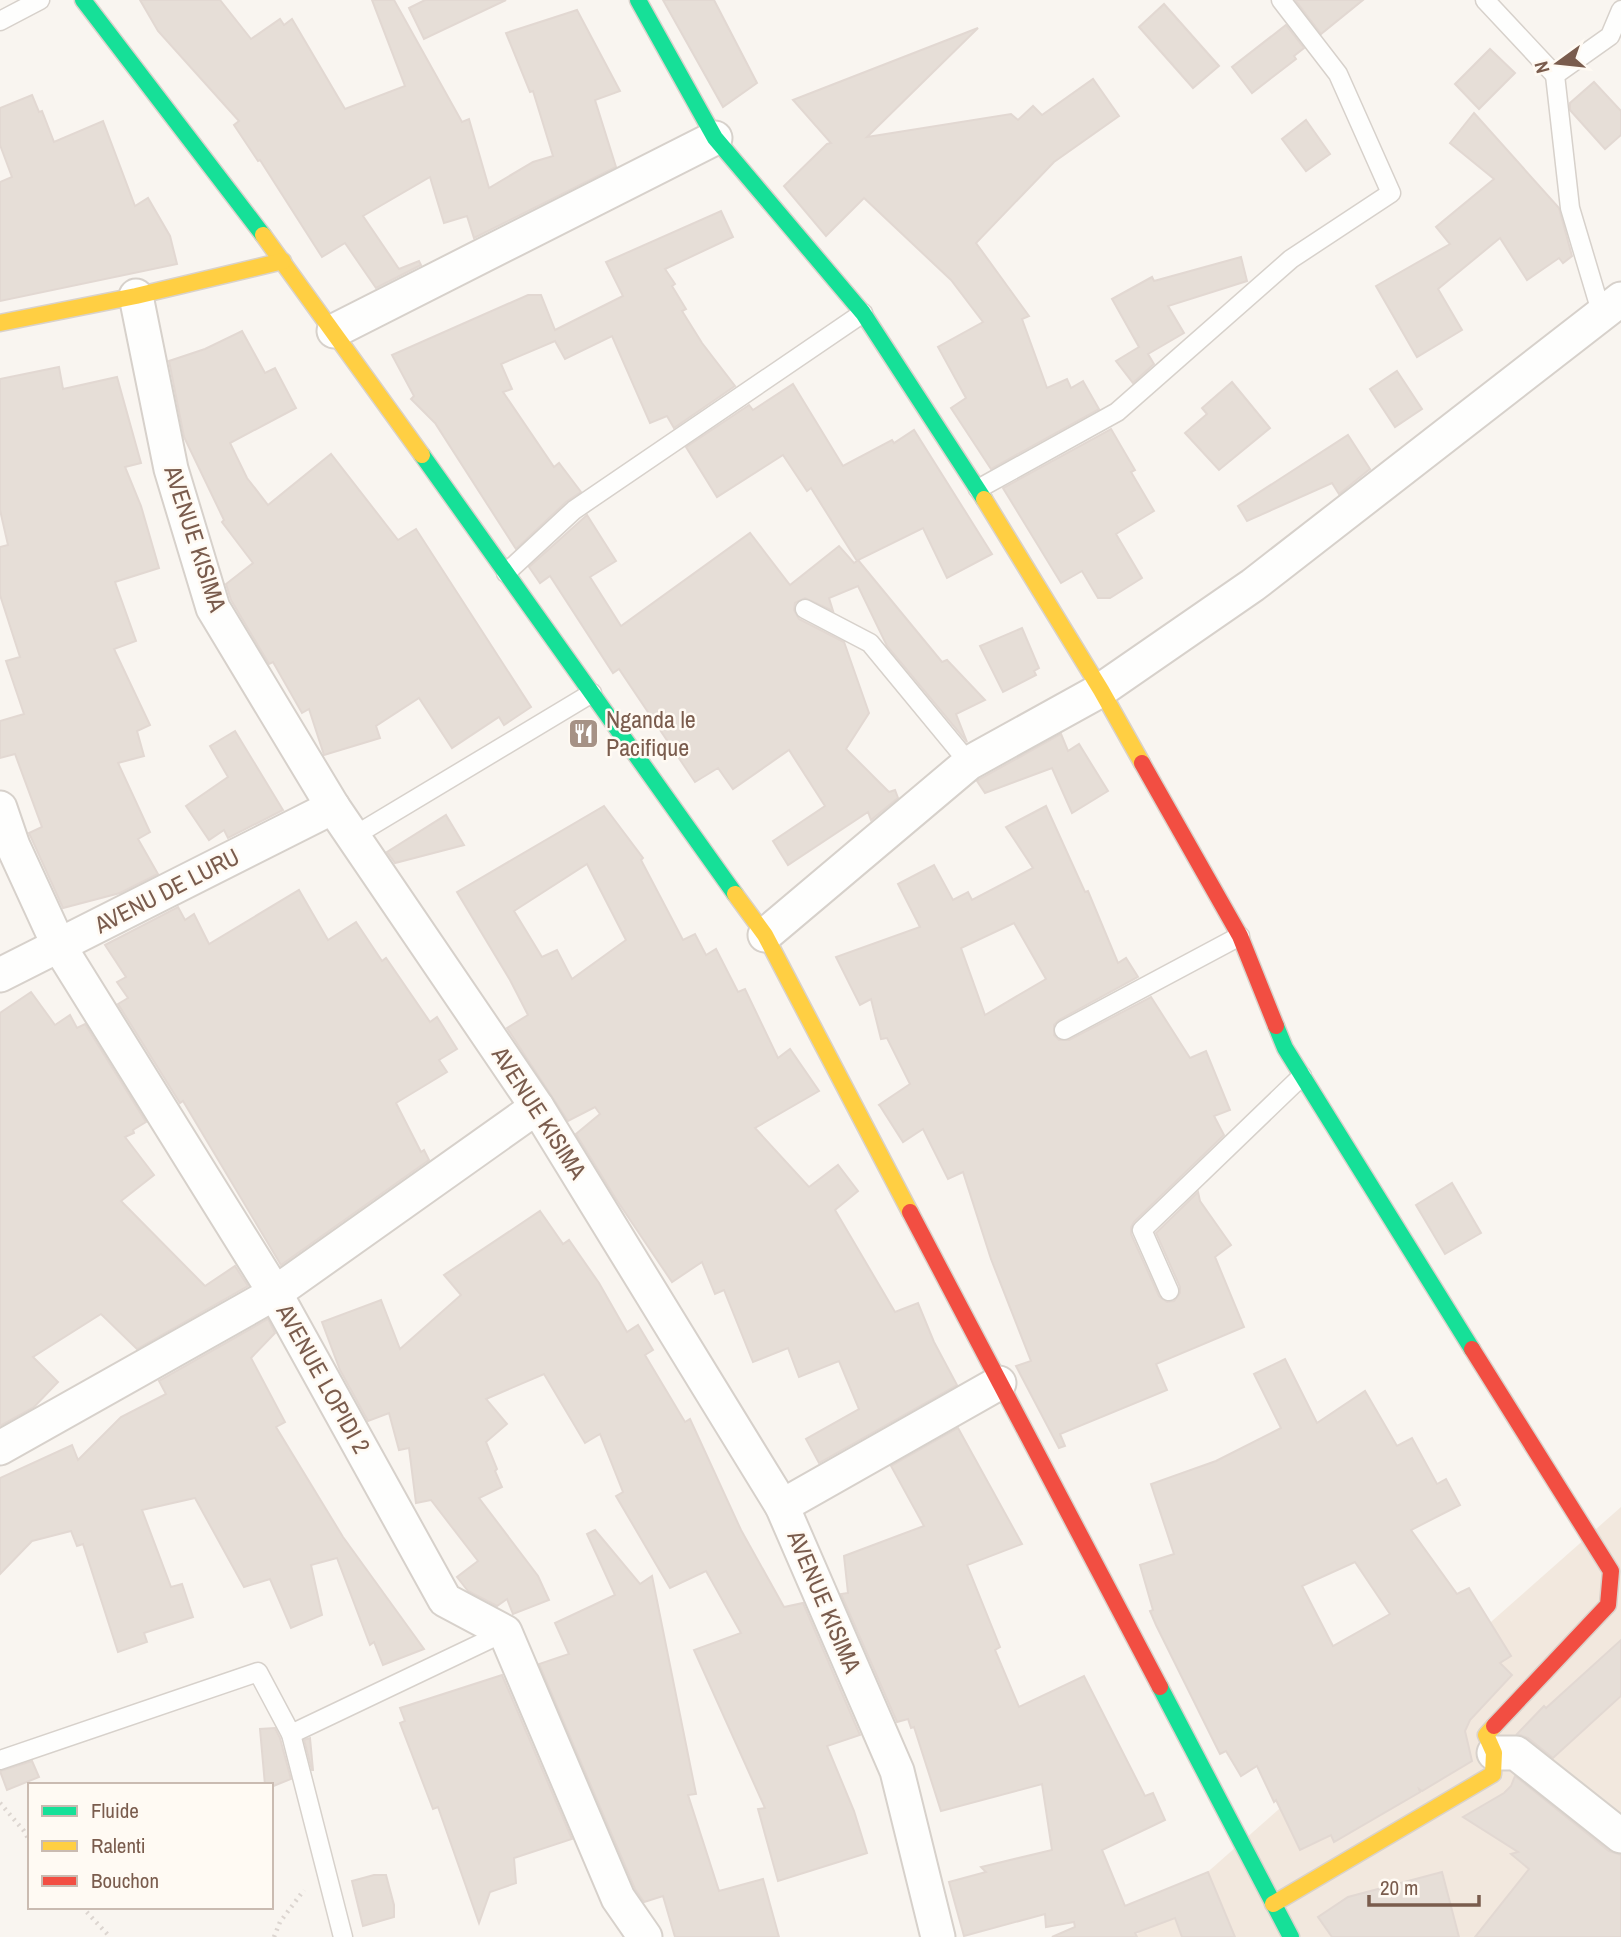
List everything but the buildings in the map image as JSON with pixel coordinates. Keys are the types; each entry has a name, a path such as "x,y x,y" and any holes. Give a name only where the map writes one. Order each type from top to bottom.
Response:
{"street":[{"path":"83,0 283,261 765,935 1291,1937"},
{"path":"638,0 715,138 863,313 978,489 1101,690 1240,936 1285,1048 1611,1571 1608,1605 1486,1735 1494,1753 1493,1774 1273,1904"},
{"path":"334,331 715,138"},
{"path":"0,323 136,296 283,261"},
{"name":"AVENUE KISIMA","path":"136,296 172,469 213,608 333,807 537,1107 782,1506 897,1771 938,1937"},
{"path":"765,935 969,762 1101,690 1253,585 1611,307"},
{"name":"AVENU DE LURU","path":"0,975 333,807"},
{"name":"AVENUE LOPIDI 2","path":"0,808 13,846 59,946 275,1293 445,1600 505,1632"},
{"path":"0,1448 275,1293 537,1107"},
{"path":"782,1506 999,1383"},
{"path":"505,1632 618,1898 645,1937"},
{"path":"1494,1753 1516,1754 1621,1836"}],"lane":[{"path":"0,21 40,0"},
{"path":"978,489 1118,412 1291,259 1391,193 1338,74 1281,0"},
{"path":"1485,0 1555,75 1570,208 1611,307"},
{"path":"1555,75 1610,36 1621,10"},
{"path":"506,572 574,510 863,313"},
{"path":"806,609 870,643 969,762"},
{"path":"354,836 592,693"},
{"path":"1064,1030 1240,936"},
{"path":"1169,1291 1142,1230 1303,1076"},
{"path":"291,1734 505,1632"},
{"path":"0,1760 258,1672 291,1734 343,1937"}],"path":[{"path":"0,1804 28,1838"},
{"path":"84,1909 110,1937"}],"shaded area":[{"path":"1621,1507 1621,1937 1134,1937"}],"traffic: fast":[{"path":"83,0 263,235"},
{"path":"638,0 715,138 863,313 984,499"},
{"path":"422,455 735,894"},
{"path":"1276,1026 1285,1048 1472,1349"},
{"path":"1160,1687 1291,1937"}],"traffic: slow":[{"path":"263,235 422,455"},
{"path":"0,323 136,296 283,261"},
{"path":"984,499 1101,690 1142,763"},
{"path":"735,894 765,935 910,1212"},
{"path":"1273,1904 1493,1774 1494,1753 1486,1735 1494,1726"}],"traffic: jam":[{"path":"1142,763 1240,936 1276,1026"},
{"path":"910,1212 1160,1687"},
{"path":"1472,1349 1611,1571 1608,1605 1494,1726"}],"place":[{"name":"Nganda le Pacifique","path":"583,734"}]}
